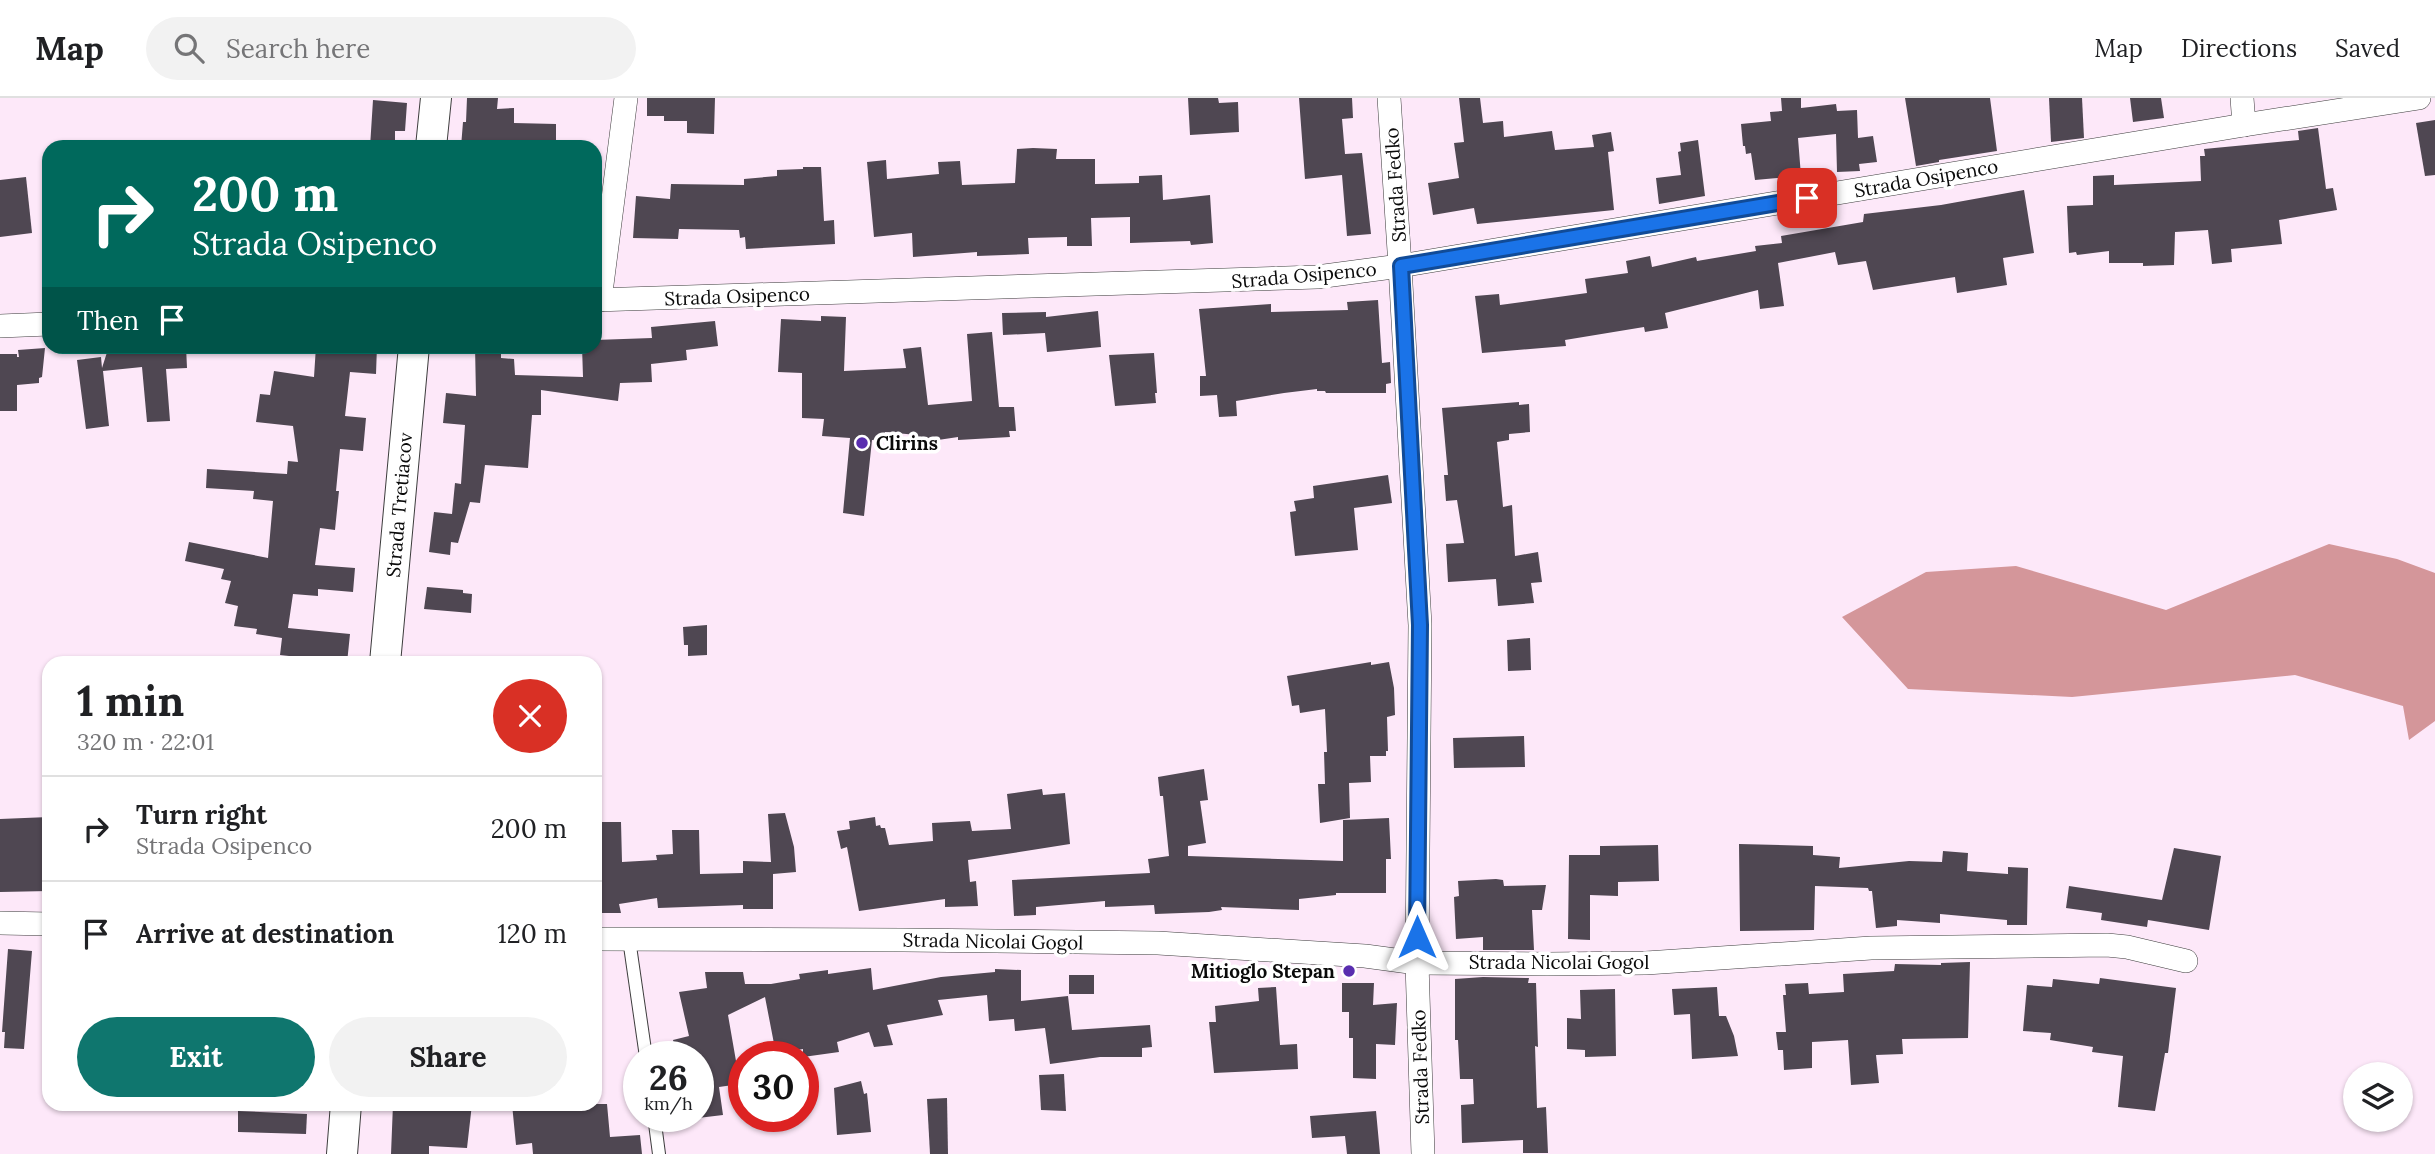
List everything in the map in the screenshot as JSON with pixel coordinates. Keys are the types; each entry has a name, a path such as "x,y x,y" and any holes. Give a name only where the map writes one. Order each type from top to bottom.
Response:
{"street":[{"path":"432,140 436,98"},
{"path":"602,271 626,98"},
{"name":"Strada Fedko","path":"1389,98 1401,266 1420,625 1417,963 1423,1154"},
{"path":"2242,98 2244,125"},
{"name":"Strada Osipenco","path":"602,300 1318,277 1401,266 2419,98"},
{"path":"0,326 42,324"},
{"name":"Strada Tretiacov","path":"386,656 413,354"},
{"path":"0,923 42,924"},
{"name":"Strada Nicolai Gogol","path":"602,939 1158,943 1365,956 1417,963 1646,962 1871,948 2107,945 2186,961"},
{"path":"342,1154 345,1111"}],"lane":[{"path":"629,939 644,1041"},
{"path":"656,1132 659,1154"}],"shaded area":[{"path":"2329,544 2397,559 2435,573 2435,721 2409,740 2403,706 2295,675 2072,697 1908,689 1842,617 1926,572 2016,566 2166,610"}],"building":[{"path":"467,98 498,98 497,109 514,108 514,123 556,124 556,140 462,140 463,122 466,122"},
{"path":"647,98 715,98 714,134 687,133 687,121 664,121 664,116 647,116"},
{"path":"1188,98 1218,98 1219,103 1238,102 1239,132 1190,135"},
{"path":"1299,98 1352,98 1353,118 1342,119 1345,154 1362,153 1371,234 1347,236 1342,175 1305,179"},
{"path":"1459,98 1480,98 1483,123 1503,121 1504,137 1552,131 1555,150 1594,147 1592,135 1611,132 1614,151 1608,152 1614,210 1477,224 1474,208 1433,215 1428,183 1459,178 1454,143 1464,142"},
{"path":"1781,98 1801,98 1801,108 1836,104 1837,111 1857,110 1858,138 1873,136 1877,162 1859,164 1860,171 1837,172 1836,134 1798,138 1801,176 1755,180 1751,153 1746,154 1743,146 1741,124 1771,121 1770,112 1782,111"},
{"path":"1905,98 1990,98 1997,151 1916,166"},
{"path":"2049,98 2082,98 2084,138 2051,142"},
{"path":"2130,98 2161,98 2164,118 2133,122"},
{"path":"373,100 407,103 405,131 395,131 395,140 370,140"},
{"path":"2435,120 2435,175 2425,176 2416,123"},
{"path":"2318,128 2326,189 2333,188 2337,210 2279,220 2282,244 2231,249 2232,262 2212,264 2208,230 2175,232 2174,265 2109,263 2109,251 2077,255 2076,252 2069,253 2067,206 2093,205 2093,176 2114,175 2114,185 2201,181 2200,156 2205,156 2204,149 2299,140 2298,131"},
{"path":"1698,140 1705,196 1659,204 1656,178 1681,175 1678,152 1681,151 1680,143"},
{"path":"1017,149 1057,149 1056,159 1095,159 1095,184 1139,183 1139,176 1162,175 1163,200 1210,195 1213,243 1130,243 1130,217 1091,218 1092,246 1067,246 1067,237 1028,238 1029,254 977,256 977,252 913,257 912,233 874,237 867,162 886,160 887,179 939,174 938,162 960,161 962,185 1015,183"},
{"path":"821,167 824,221 834,220 835,244 746,249 745,237 740,238 739,230 679,229 678,239 633,238 636,196 670,199 671,184 744,185 744,179 777,176 777,170"},
{"path":"26,177 32,233 0,237 0,180"},
{"path":"2024,190 2034,253 2003,258 2007,285 1957,293 1955,277 1873,290 1866,261 1838,265 1835,252 1778,263 1784,306 1760,309 1758,290 1665,313 1668,328 1645,332 1644,327 1565,340 1566,346 1482,353 1475,296 1499,294 1500,305 1587,293 1585,279 1628,273 1626,261 1650,256 1652,267 1696,257 1697,261 1756,251 1755,246 1782,243 1781,236 1863,222 1864,214 1941,205"},
{"path":"1378,300 1382,363 1390,362 1391,383 1386,384 1386,393 1326,393 1317,389 1284,393 1236,401 1237,416 1219,417 1217,395 1200,396 1200,376 1206,376 1199,309 1271,304 1271,312 1348,310 1347,302"},
{"path":"1098,311 1101,347 1047,352 1045,333 1003,335 1002,313 1046,312 1046,317"},
{"path":"821,316 846,317 844,371 906,368 903,349 921,347 928,405 972,401 967,334 992,332 999,407 1014,407 1016,431 1009,431 1010,437 958,440 958,437 918,443 917,435 885,432 884,441 872,440 864,516 843,513 850,438 822,436 824,419 802,418 802,373 778,372 781,319 821,321"},
{"path":"715,321 718,346 686,350 687,360 651,364 652,382 620,383 618,401 541,390 541,415 532,415 528,468 485,465 480,503 470,502 458,543 451,542 450,555 429,552 434,512 452,514 455,483 461,484 465,425 443,423 446,393 476,396 475,354 501,354 501,358 514,359 515,375 583,377 582,354 602,354 602,340 652,338 651,327"},
{"path":"42,348 42,354 44,354 42,377 39,378 39,383 17,385 17,411 0,411 0,354 17,354 19,357 18,350"},
{"path":"1154,353 1156,403 1115,406 1109,355"},
{"path":"106,354 186,354 187,368 166,369 170,421 147,422 142,367 103,371 109,426 86,429 77,360 101,357 102,368"},
{"path":"315,354 377,354 376,374 350,372 345,416 366,418 363,451 340,449 335,530 320,528 315,565 355,568 353,592 318,589 318,596 293,594 288,628 350,634 348,656 280,655 282,638 256,634 257,629 234,626 238,606 225,603 231,581 221,579 224,569 185,561 189,542 268,558 273,501 253,499 254,491 206,488 207,469 287,474 288,461 298,462 293,426 256,422 260,394 270,395 274,371 314,377"},
{"path":"1519,402 1519,405 1529,404 1530,432 1509,434 1509,440 1497,442 1503,507 1512,505 1515,556 1538,552 1542,582 1531,583 1534,603 1498,606 1496,579 1448,582 1446,544 1464,543 1457,500 1446,501 1444,475 1448,475 1442,408"},
{"path":"1388,475 1392,503 1354,508 1358,550 1295,556 1290,512 1296,511 1294,501 1314,498 1313,486"},
{"path":"427,587 463,590 463,593 472,594 471,613 424,609"},
{"path":"707,625 707,655 688,656 683,627"},
{"path":"1530,638 1531,670 1508,671 1507,640"},
{"path":"1371,662 1371,665 1389,662 1394,688 1395,715 1387,717 1388,751 1386,756 1370,756 1371,782 1349,783 1350,818 1320,823 1318,784 1325,784 1324,752 1327,752 1325,709 1300,713 1299,705 1292,706 1287,676"},
{"path":"1524,736 1525,767 1454,768 1453,738"},
{"path":"1204,769 1208,800 1200,801 1206,843 1188,846 1188,856 1343,861 1343,820 1389,818 1391,859 1386,859 1386,893 1336,893 1299,899 1299,910 1221,907 1222,910 1209,912 1155,914 1154,905 1105,907 1105,901 1036,907 1036,915 1014,916 1012,880 1150,873 1148,859 1169,856 1163,796 1160,796 1158,777"},
{"path":"1042,789 1043,795 1065,793 1070,844 968,860 970,882 976,881 978,906 945,907 945,899 859,911 847,847 841,849 837,831 850,829 849,821 875,817 876,826 885,828 889,845 933,841 932,823 970,821 972,831 1011,829 1007,794"},
{"path":"785,813 794,847 796,872 773,874 773,909 743,909 743,905 658,908 657,898 619,904 621,913 602,913 602,822 621,822 622,862 657,860 656,855 673,854 672,830 699,830 700,874 743,873 743,861 771,862 768,814"},
{"path":"42,817 42,891 0,892 0,819"},
{"path":"1739,844 1813,846 1813,855 1840,857 1839,868 1909,861 1942,862 1943,851 1968,853 1967,871 2008,874 2008,867 2028,868 2027,925 2007,925 2007,920 1940,914 1940,923 1897,920 1897,926 1876,928 1872,891 1868,888 1815,886 1814,930 1740,931"},
{"path":"1658,845 1659,881 1618,882 1618,896 1590,895 1590,940 1568,939 1569,855 1600,855 1600,846"},
{"path":"2174,848 2221,856 2209,930 2148,920 2147,927 2101,920 2102,913 2066,908 2069,886 2162,900"},
{"path":"1503,880 1504,886 1546,885 1542,910 1532,910 1534,950 1483,950 1483,937 1456,939 1454,897 1459,896 1458,881"},
{"path":"8,949 32,951 24,1049 4,1048 5,1032 2,1032"},
{"path":"1970,962 1968,1038 1902,1039 1903,1054 1876,1055 1879,1083 1851,1085 1848,1040 1812,1042 1812,1068 1784,1070 1783,1050 1778,1050 1776,1032 1786,1032 1783,995 1786,995 1785,984 1808,983 1809,994 1844,992 1843,974 1894,971 1895,964 1941,965"},
{"path":"871,968 873,990 941,977 995,972 995,969 1021,970 1021,1001 1068,996 1072,1030 1150,1025 1152,1047 1142,1048 1142,1057 1100,1057 1050,1064 1045,1028 1015,1031 1014,1019 989,1021 987,995 938,1000 943,1015 887,1025 893,1045 874,1047 869,1032 837,1042 839,1052 819,1055 819,1041 773,1041 765,997 728,1015 733,1041 728,1041 728,1086 719,1087 723,1115 714,1116 714,1041 673,1041 689,1036 679,992 707,988 705,972 743,972 745,984 771,984 800,979 799,974 828,970 828,974"},
{"path":"1069,975 1094,975 1094,994 1069,994"},
{"path":"1529,978 1528,983 1536,983 1537,1108 1546,1107 1548,1153 1523,1153 1523,1140 1462,1143 1461,1105 1474,1104 1473,1079 1460,1079 1458,1040 1455,1040 1455,979"},
{"path":"2100,978 2176,988 2168,1053 2165,1053 2155,1111 2118,1107 2123,1056 2092,1052 2093,1047 2050,1040 2051,1033 2023,1031 2027,985 2052,987 2053,979 2099,984"},
{"path":"1342,983 1374,983 1373,1005 1397,1003 1395,1045 1376,1044 1376,1079 1353,1078 1353,1038 1349,1038 1349,1012 1342,1012"},
{"path":"1276,987 1280,1045 1297,1044 1298,1069 1214,1073 1209,1022 1216,1022 1215,1006 1259,1001 1258,988"},
{"path":"1717,987 1719,1016 1726,1016 1738,1056 1692,1059 1690,1014 1674,1015 1672,989"},
{"path":"1615,989 1616,1056 1585,1057 1585,1050 1567,1049 1567,1018 1581,1019 1580,990"},
{"path":"1064,1074 1066,1111 1041,1110 1039,1075"},
{"path":"861,1081 864,1094 867,1093 871,1132 837,1135 834,1088"},
{"path":"947,1098 948,1154 930,1154 927,1099"},
{"path":"602,1104 607,1104 610,1137 640,1135 642,1154 533,1154 532,1143 516,1145 513,1111 602,1111"},
{"path":"238,1111 307,1114 306,1134 238,1132"},
{"path":"393,1111 471,1111 467,1148 429,1146 429,1154 391,1154"},
{"path":"1376,1111 1380,1154 1347,1154 1345,1136 1312,1138 1310,1116"}],"place":[{"name":"Clirins","path":"862,443"},
{"name":"Mitioglo Stepan","path":"1349,971"}],"route":[{"path":"1417,937 1420,625 1401,266 1807,198"}]}
